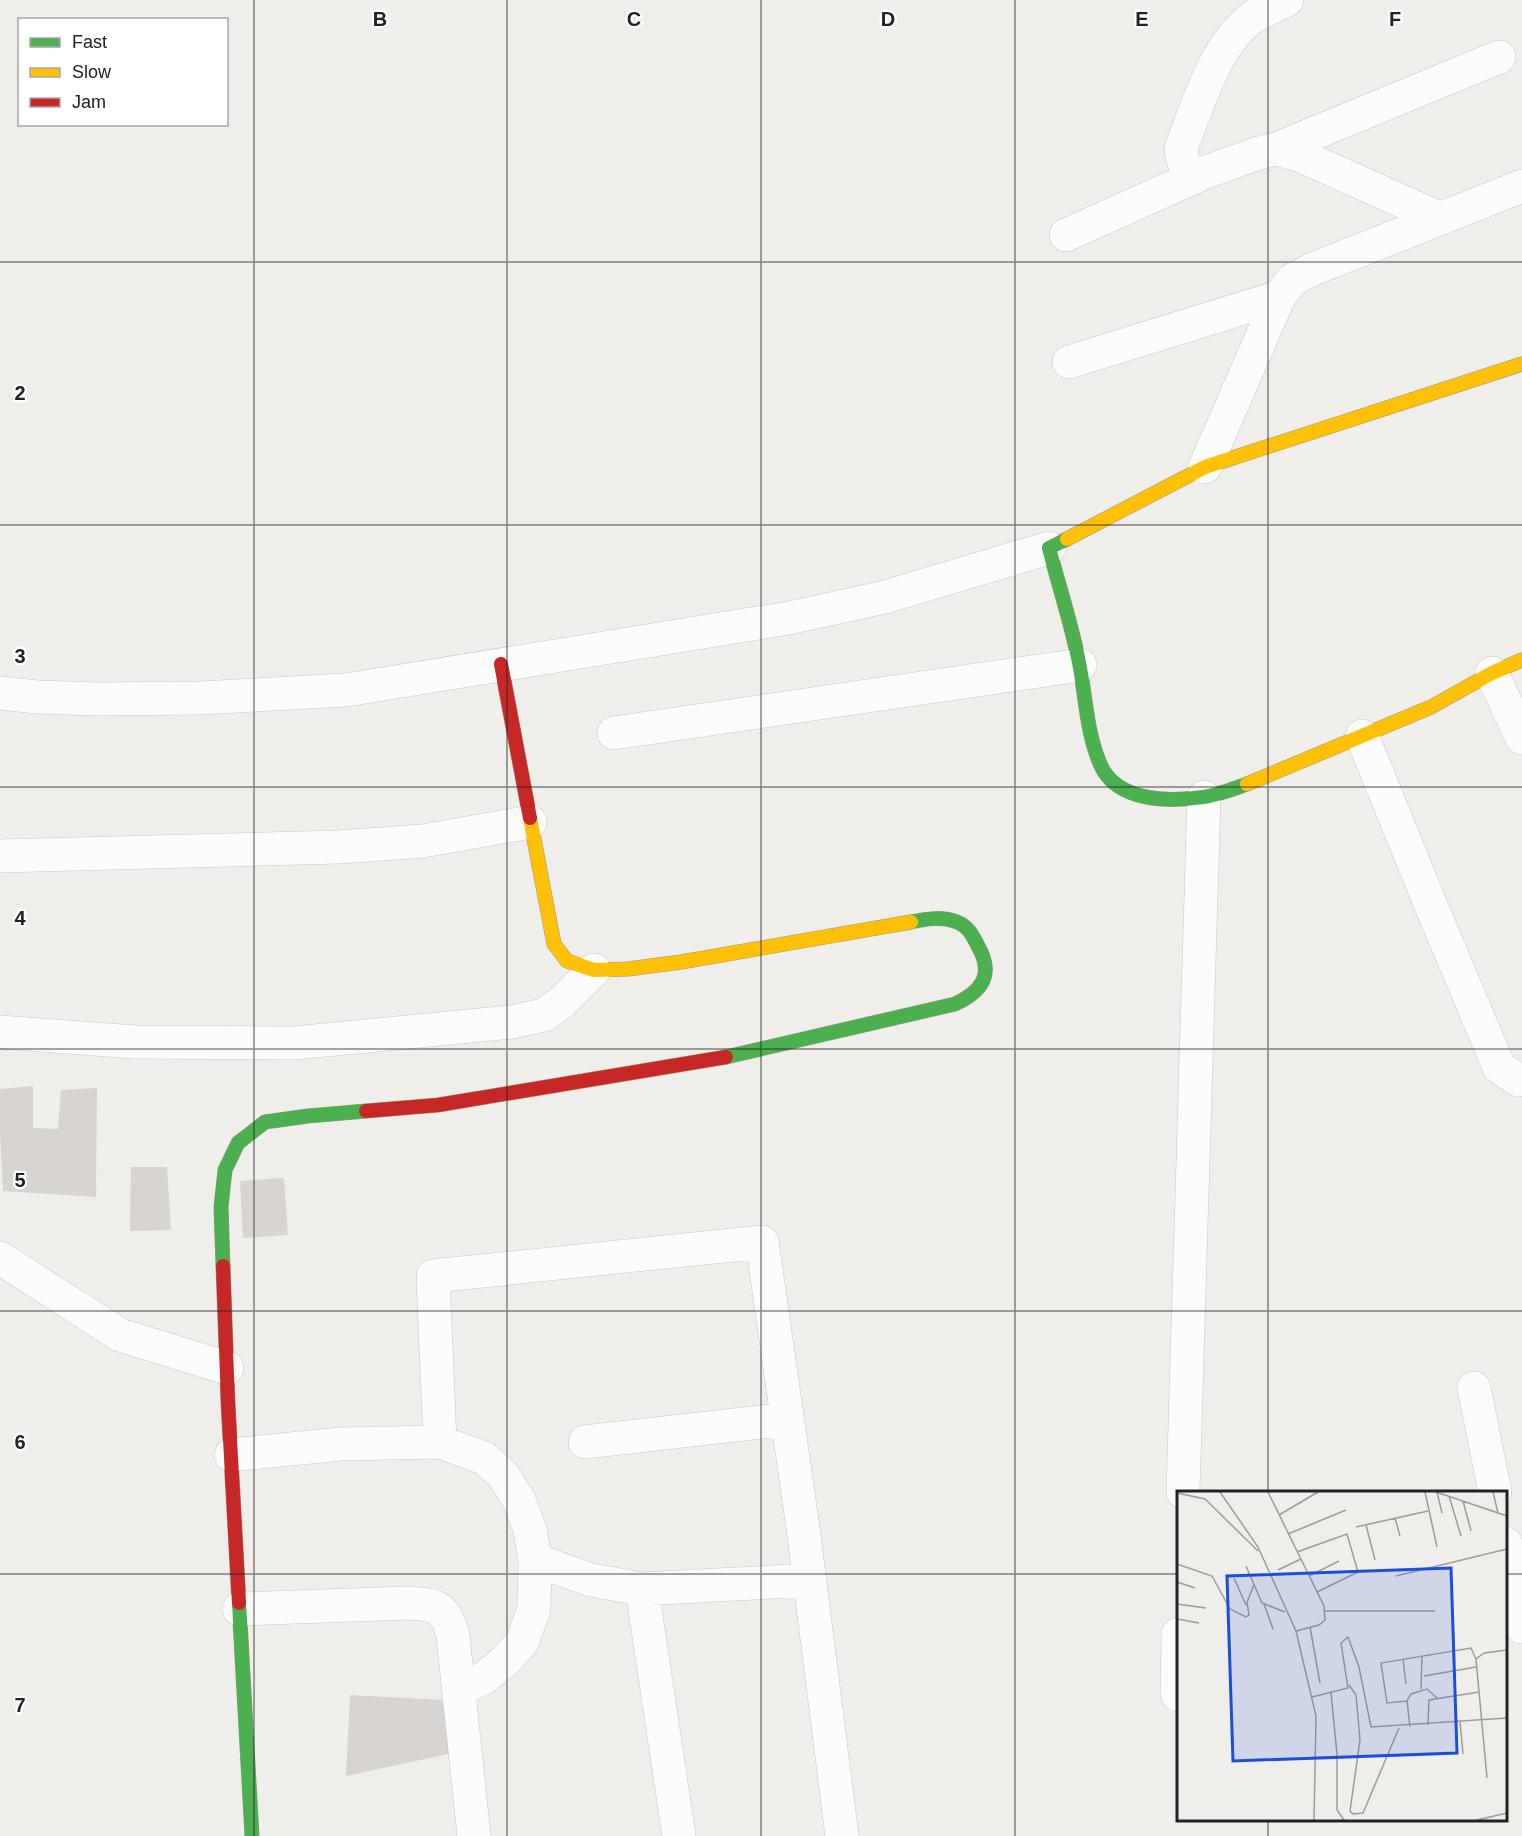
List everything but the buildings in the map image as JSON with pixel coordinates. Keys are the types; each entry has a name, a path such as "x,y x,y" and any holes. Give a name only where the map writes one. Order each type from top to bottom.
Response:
{"street":[{"path":"1206,172 1194,174 1187,168 1182,161 1181,148 1218,57 1234,34 1252,17 1287,0"},
{"path":"1066,235 1206,172 1276,149 1499,57"},
{"path":"1276,149 1299,154 1439,218"},
{"path":"1205,467 1279,297 1292,280 1313,269 1522,186"},
{"path":"1069,362 1279,297"},
{"path":"0,693 98,699 200,698 346,690 789,618 885,597 1049,548 1205,467 1522,364"},
{"path":"1049,548 1080,665 1092,742 1102,768 1116,785 1130,793 1164,799 1204,796 1246,785 1431,707 1492,673 1522,660"},
{"path":"252,1836 231,1455 221,1207 225,1170 238,1143 265,1122 438,1105 735,1056 963,1001 978,990 983,980 986,962 970,931 949,919 934,918 681,963 594,970 567,961 554,944 501,664"},
{"path":"614,733 1080,665"},
{"path":"1492,673 1522,738"},
{"path":"1362,736 1499,1067 1518,1080 1522,1079"},
{"path":"1183,1491 1204,796"},
{"path":"0,855 339,847 423,841 530,822"},
{"path":"0,1032 135,1042 294,1043 512,1022 544,1015 562,1002 594,970"},
{"path":"440,1442 433,1276 762,1242 810,1580 842,1836"},
{"path":"0,1258 120,1335 227,1368"},
{"path":"1474,1388 1495,1491"},
{"path":"585,1442 787,1419"},
{"path":"231,1455 341,1444 440,1442 484,1458 503,1475 519,1500 530,1530 535,1560 534,1609 522,1642 506,1660 484,1678 459,1690"},
{"path":"1507,1549 1522,1627"},
{"path":"535,1560 591,1580 642,1589 810,1580"},
{"path":"642,1589 679,1836"},
{"path":"239,1609 408,1603 440,1607 449,1619 453,1636 474,1836"}],"traffic: fast":[{"path":"1067,539 1049,548 1077,653 1096,754 1109,778 1119,787 1132,793 1160,799 1190,799 1209,796 1247,784"},
{"path":"726,1057 955,1004 973,993 983,981 985,965 983,956 967,929 957,922 946,919 911,922"},
{"path":"223,1266 221,1207 225,1170 238,1143 265,1122 366,1111"},
{"path":"239,1603 252,1836"}],"traffic: slow":[{"path":"1067,539 1205,467 1522,364"},
{"path":"1247,784 1431,707 1492,673 1522,660"},
{"path":"530,818 554,944 567,961 594,970 628,969 681,962 911,922"}],"traffic: jam":[{"path":"501,664 530,818"},
{"path":"366,1111 438,1105 726,1057"},
{"path":"223,1266 239,1603"}]}
